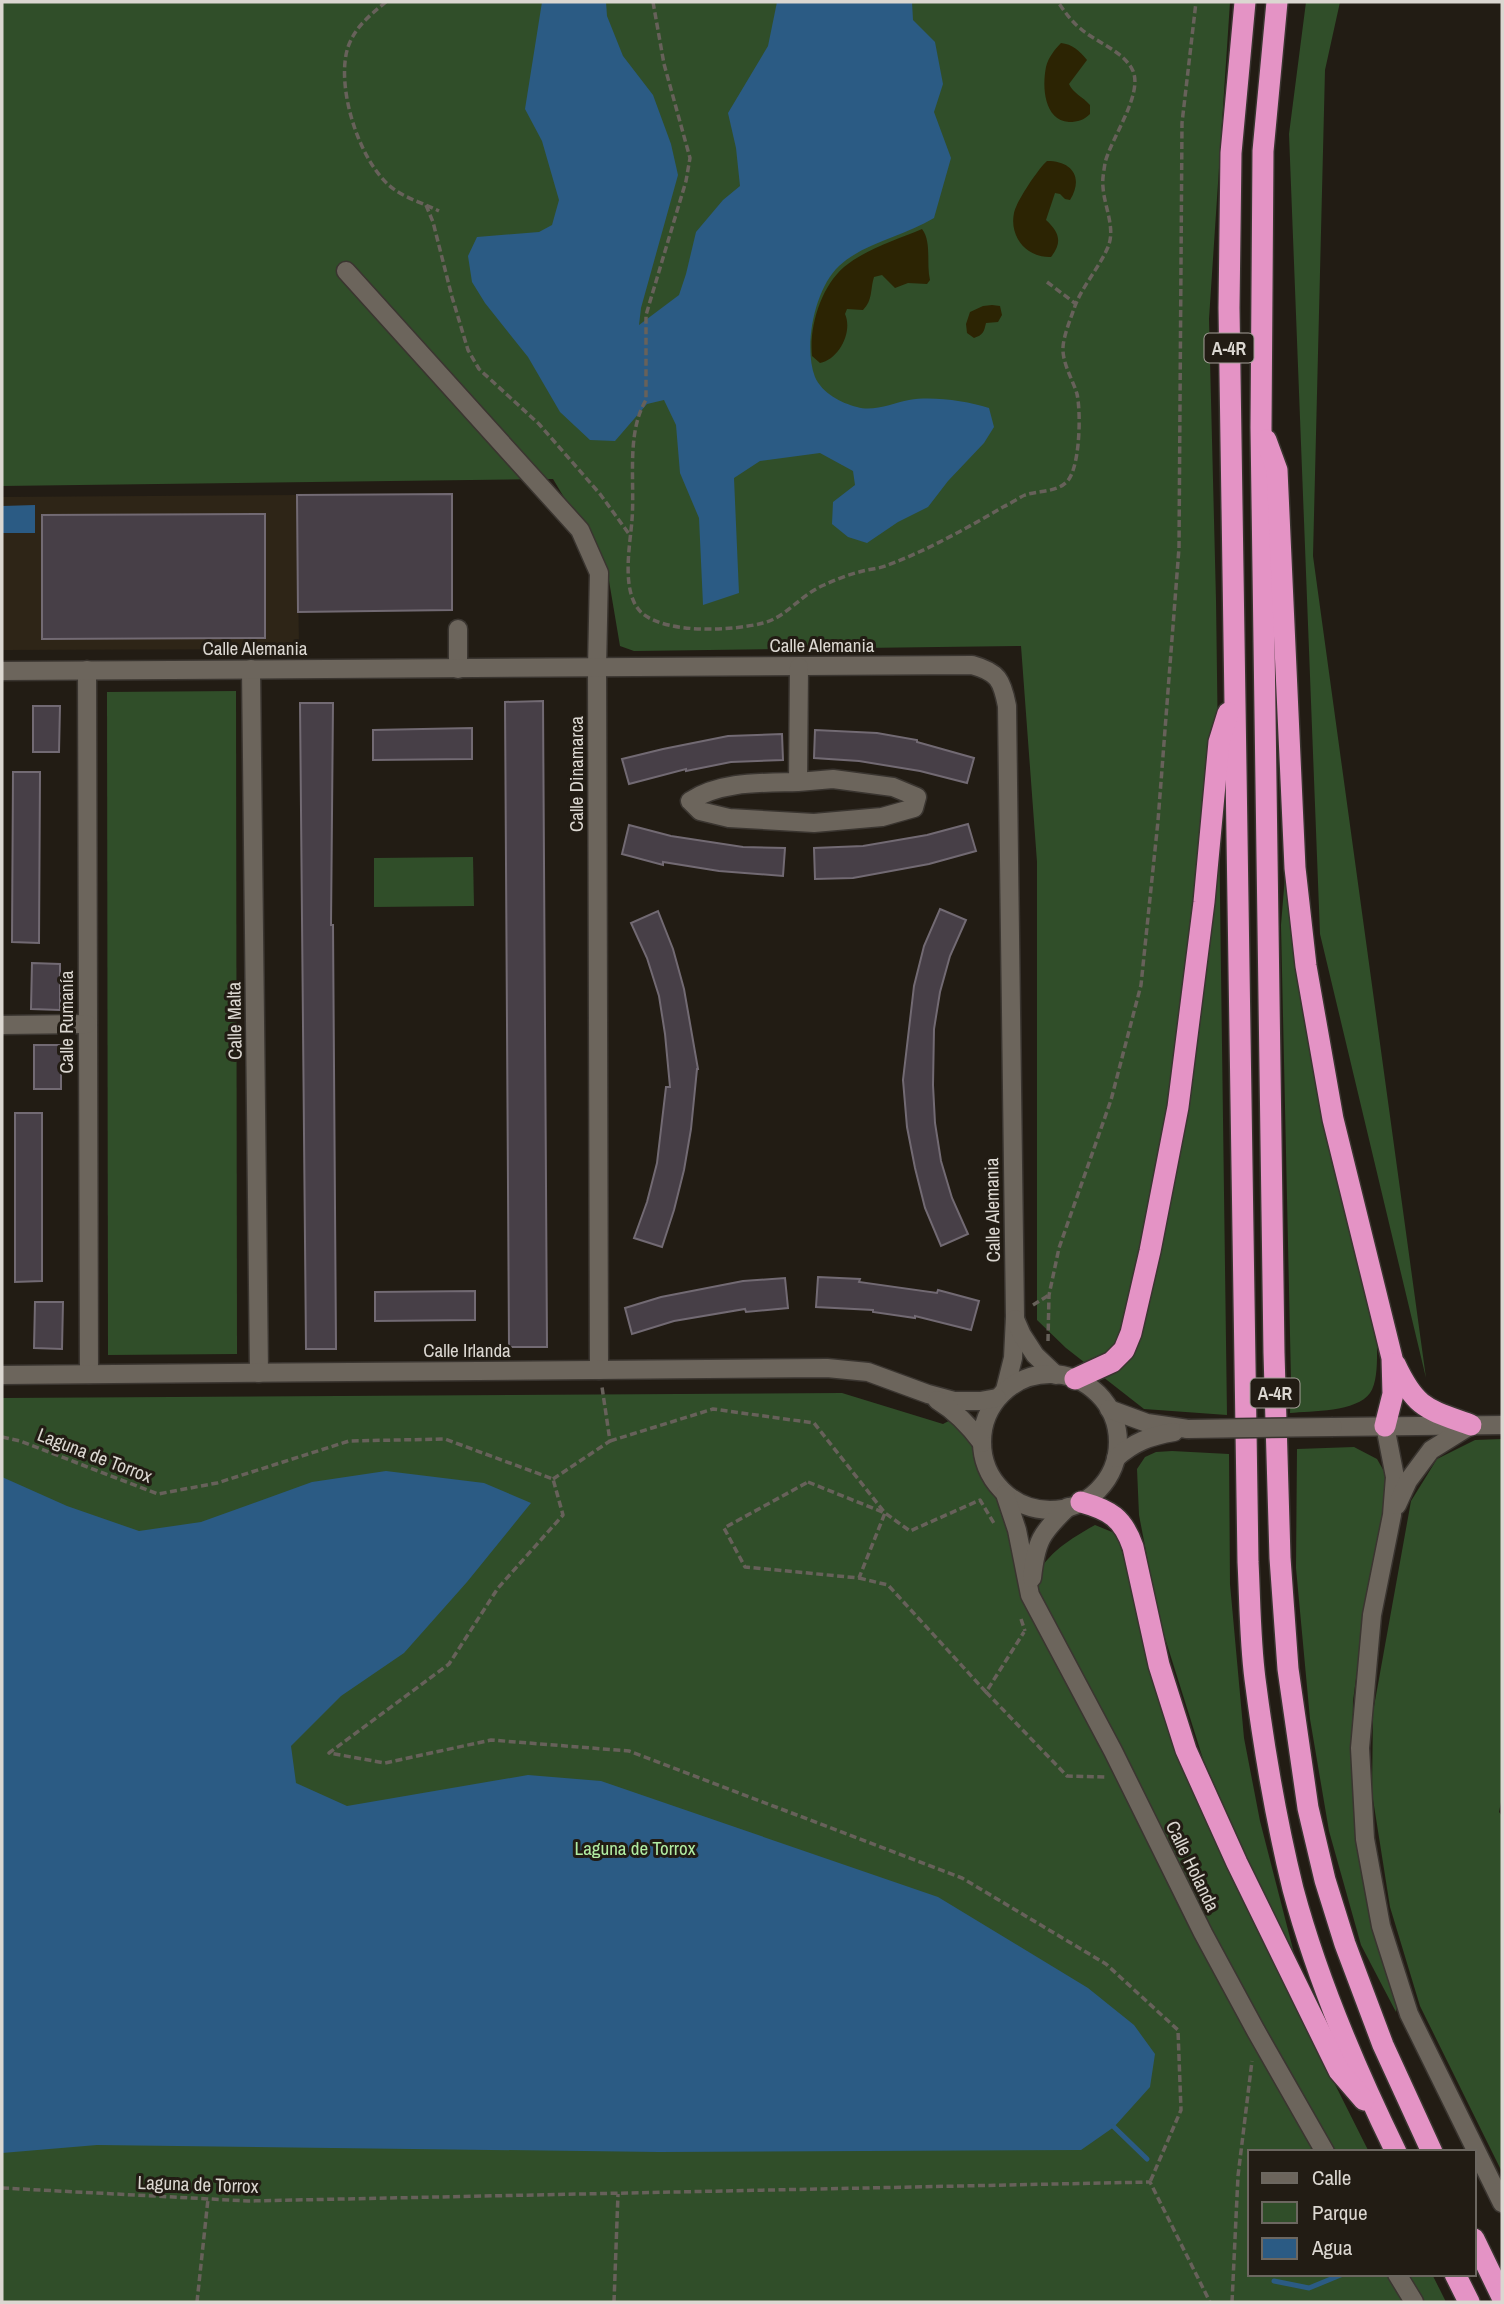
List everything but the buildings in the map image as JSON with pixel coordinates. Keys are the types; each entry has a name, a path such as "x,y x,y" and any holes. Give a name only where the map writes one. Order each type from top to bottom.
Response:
{"highway":[{"name":"A-4R","path":"1245,2 1231,153 1229,308 1248,1562 1255,1678 1278,1820 1294,1889 1315,1960 1353,2059 1395,2150"},
{"name":"A-4R","path":"1277,2 1263,151 1261,428 1274,1353 1280,1558 1288,1669 1308,1808 1325,1880 1345,1944 1379,2034 1431,2150"},
{"path":"1261,428 1277,470 1295,868 1306,966 1333,1119 1392,1358 1406,1388 1425,1408 1471,1425"},
{"path":"1059,1373 1112,1362 1124,1350 1131,1333 1178,1107 1204,902 1219,742 1233,695"},
{"path":"1385,1426 1393,1394 1392,1358"},
{"path":"1074,1505 1096,1506 1126,1528 1133,1547 1159,1665 1186,1749 1237,1863 1339,2071 1380,2120"},
{"path":"1476,2243 1502,2271"},
{"path":"1476,2244 1502,2297"},
{"path":"1456,2276 1469,2302"}],"street":[{"name":"Calle Dinamarca","path":"346,271 580,530 599,573 599,1370"},
{"path":"458,629 458,668"},
{"name":"Calle Alemania","path":"2,671 972,665 989,670 1003,684 1007,706 1015,1317 1013,1358 1001,1394"},
{"path":"798,782 799,667"},
{"name":"Calle Malta","path":"251,669 259,1373"},
{"name":"Calle Rumanía","path":"87,670 89,1374"},
{"path":"833,779 892,787 917,797 914,808 882,817 814,822 729,818 700,811 690,802 706,791 736,785 798,782 833,779"},
{"path":"2,1025 87,1024"},
{"name":"Calle Alemania","path":"1015,1317 1022,1335 1035,1355 1059,1373"},
{"name":"Calle Irlanda","path":"2,1375 827,1368 868,1372 954,1401 980,1401 1001,1394"},
{"path":"1034,1603 1036,1548 1042,1534 1074,1505 1097,1491 1109,1476 1116,1458 1118,1441 1109,1409 1095,1391 1059,1373 1035,1376 1001,1394 984,1426 984,1459 991,1476 1005,1494 1032,1508 1050,1510 1074,1505"},
{"name":"Calle Irlanda","path":"928,1394 950,1408 982,1443"},
{"path":"1109,1409 1147,1423 1188,1429 1502,1425"},
{"path":"1392,1515 1408,1481 1431,1450 1471,1425"},
{"path":"1385,1426 1395,1477 1392,1515 1373,1615 1360,1748 1365,1839 1381,1926 1409,2014 1476,2150"},
{"path":"1116,1458 1130,1445 1149,1437 1188,1429"},
{"name":"Calle Holanda","path":"1005,1494 1017,1530 1034,1603 1126,1778 1203,1933 1324,2150"},
{"path":"1476,2150 1502,2203"},
{"path":"1398,2276 1414,2302"}],"path":[{"path":"386,2 369,15 355,31 348,49 344,72 347,103 356,131 377,172 395,190 439,211"},
{"path":"653,2 664,64 690,158 686,181 646,315 646,400 639,411 634,434 628,557 634,602 641,612 655,621 687,628 761,624 778,618 804,594 823,585 858,572 886,566 967,528 1025,495 1045,492 1068,481 1078,447 1078,397 1063,349 1076,304 1109,246 1111,235 1102,188 1103,173 1107,155 1135,85 1134,74 1127,61 1082,30 1068,17 1058,2"},
{"path":"1059,1373 1049,1295 1059,1248 1111,1100 1141,985 1158,821 1180,548 1182,123 1196,2"},
{"path":"426,205 468,350 479,369 539,424 600,494 631,535"},
{"path":"1047,282 1076,304"},
{"path":"599,1370 610,1441"},
{"path":"885,1513 814,1423 713,1409 610,1441 553,1479 563,1515 498,1588 449,1664 329,1753 385,1763 491,1740 629,1751 962,1878 1106,1964 1178,2030 1181,2110 1150,2182 1210,2302"},
{"name":"Laguna de Torrox","path":"2,1437 20,1441 158,1494 217,1483 349,1441 445,1439 553,1479"},
{"path":"1000,1532 980,1500 910,1531 885,1513 808,1482 724,1528 745,1567 859,1578 888,1585 1068,1776 1126,1778"},
{"path":"859,1578 885,1513"},
{"path":"986,1692 1025,1631 1034,1603"},
{"path":"1021,1618 1025,1631"},
{"path":"1232,2302 1238,2176 1256,2031"},
{"name":"Laguna de Torrox","path":"2,2188 248,2202 1150,2182"},
{"path":"614,2302 618,2194"},
{"path":"197,2302 208,2199"}],"shaded area":[{"path":"297,495 299,649 2,650 2,497"}],"green space":[{"path":"2,2 1230,2 1209,319 1216,600 1227,1415 1144,1409 1066,1348 1037,1320 1037,862 1021,646 634,651 620,646 607,569 553,479 2,486"},
{"path":"1306,2 1340,2 1325,70 1313,556 1426,1378 1320,934 1289,134"},
{"path":"236,691 237,1354 108,1355 107,692"},
{"path":"473,857 474,906 374,907 374,858"},
{"path":"1285,876 1377,1344 1374,1383 1364,1399 1345,1407 1290,1413 1281,925"},
{"name":"Laguna de Torrox","path":"842,1393 943,1424 960,1415 993,1476 1028,1587 1049,1558 1083,1532 1095,1525 1117,1534 1181,1761 1269,1953 1368,2150 1248,2150 1248,2276 1433,2276 1446,2302 2,2302 2,1398"},
{"path":"1502,1439 1502,1797 1499,1812 1502,1816 1502,2172 1420,2006 1390,1907 1372,1793 1373,1712 1411,1501 1437,1459 1475,1440"},
{"path":"1354,1447 1377,1459 1385,1473 1388,1499 1364,1619 1353,1701 1352,1770 1356,1830 1368,1907 1398,2003 1396,2012 1361,1945 1329,1831 1310,1719 1296,1568 1297,1449"},
{"path":"1156,1452 1229,1454 1230,1584 1244,1738 1260,1821 1296,1961 1203,1759 1159,1619 1139,1515 1137,1469 1145,1457"}],"sand":[{"path":"1061,43 1076,48 1087,60 1069,84 1090,105 1090,114 1078,121 1061,120 1054,115 1045,93 1048,60"},
{"path":"1047,161 1069,167 1076,184 1070,200 1055,193 1046,220 1058,237 1057,247 1051,257 1027,250 1017,238 1013,222 1019,201"},
{"path":"922,229 928,246 930,280 927,284 908,283 895,288 882,275 874,277 870,299 863,310 847,309 847,329 843,344 833,356 820,363 812,356 812,332 823,296 836,275 862,255"},
{"path":"992,305 1000,306 1002,315 998,322 986,323 983,333 974,338 967,333 966,324 970,312"}],"water":[{"path":"542,2 606,2 607,16 623,56 653,95 671,144 678,175 641,308 639,325 679,295 696,232 723,200 740,186 736,148 728,113 768,46 777,2 912,2 913,20 935,42 943,84 934,112 951,158 934,218 861,251 839,266 823,288 814,318 810,350 818,383 839,400 851,405 870,408 909,400 939,399 989,408 994,427 984,443 928,507 898,522 867,543 848,537 832,524 833,502 855,485 853,471 820,453 760,461 734,478 739,593 703,605 699,518 680,473 676,425 664,400 647,404 615,441 590,440 560,412 528,357 485,303 472,282 468,256 477,237 539,232 552,225 559,200 542,141 525,109"},
{"path":"35,505 35,533 2,533 2,506"},
{"name":"Laguna de Torrox","path":"386,1471 484,1483 531,1503 467,1582 404,1653 341,1696 291,1746 296,1783 347,1806 528,1775 601,1781 938,1897 1088,1988 1134,2025 1155,2054 1150,2087 1114,2127 1081,2150 659,2152 97,2145 2,2153 2,1477 67,1506 139,1531 201,1522 312,1482"}],"waterway":[{"path":"1114,2127 1147,2159"},
{"path":"1274,2281 1309,2288 1338,2276"}]}
